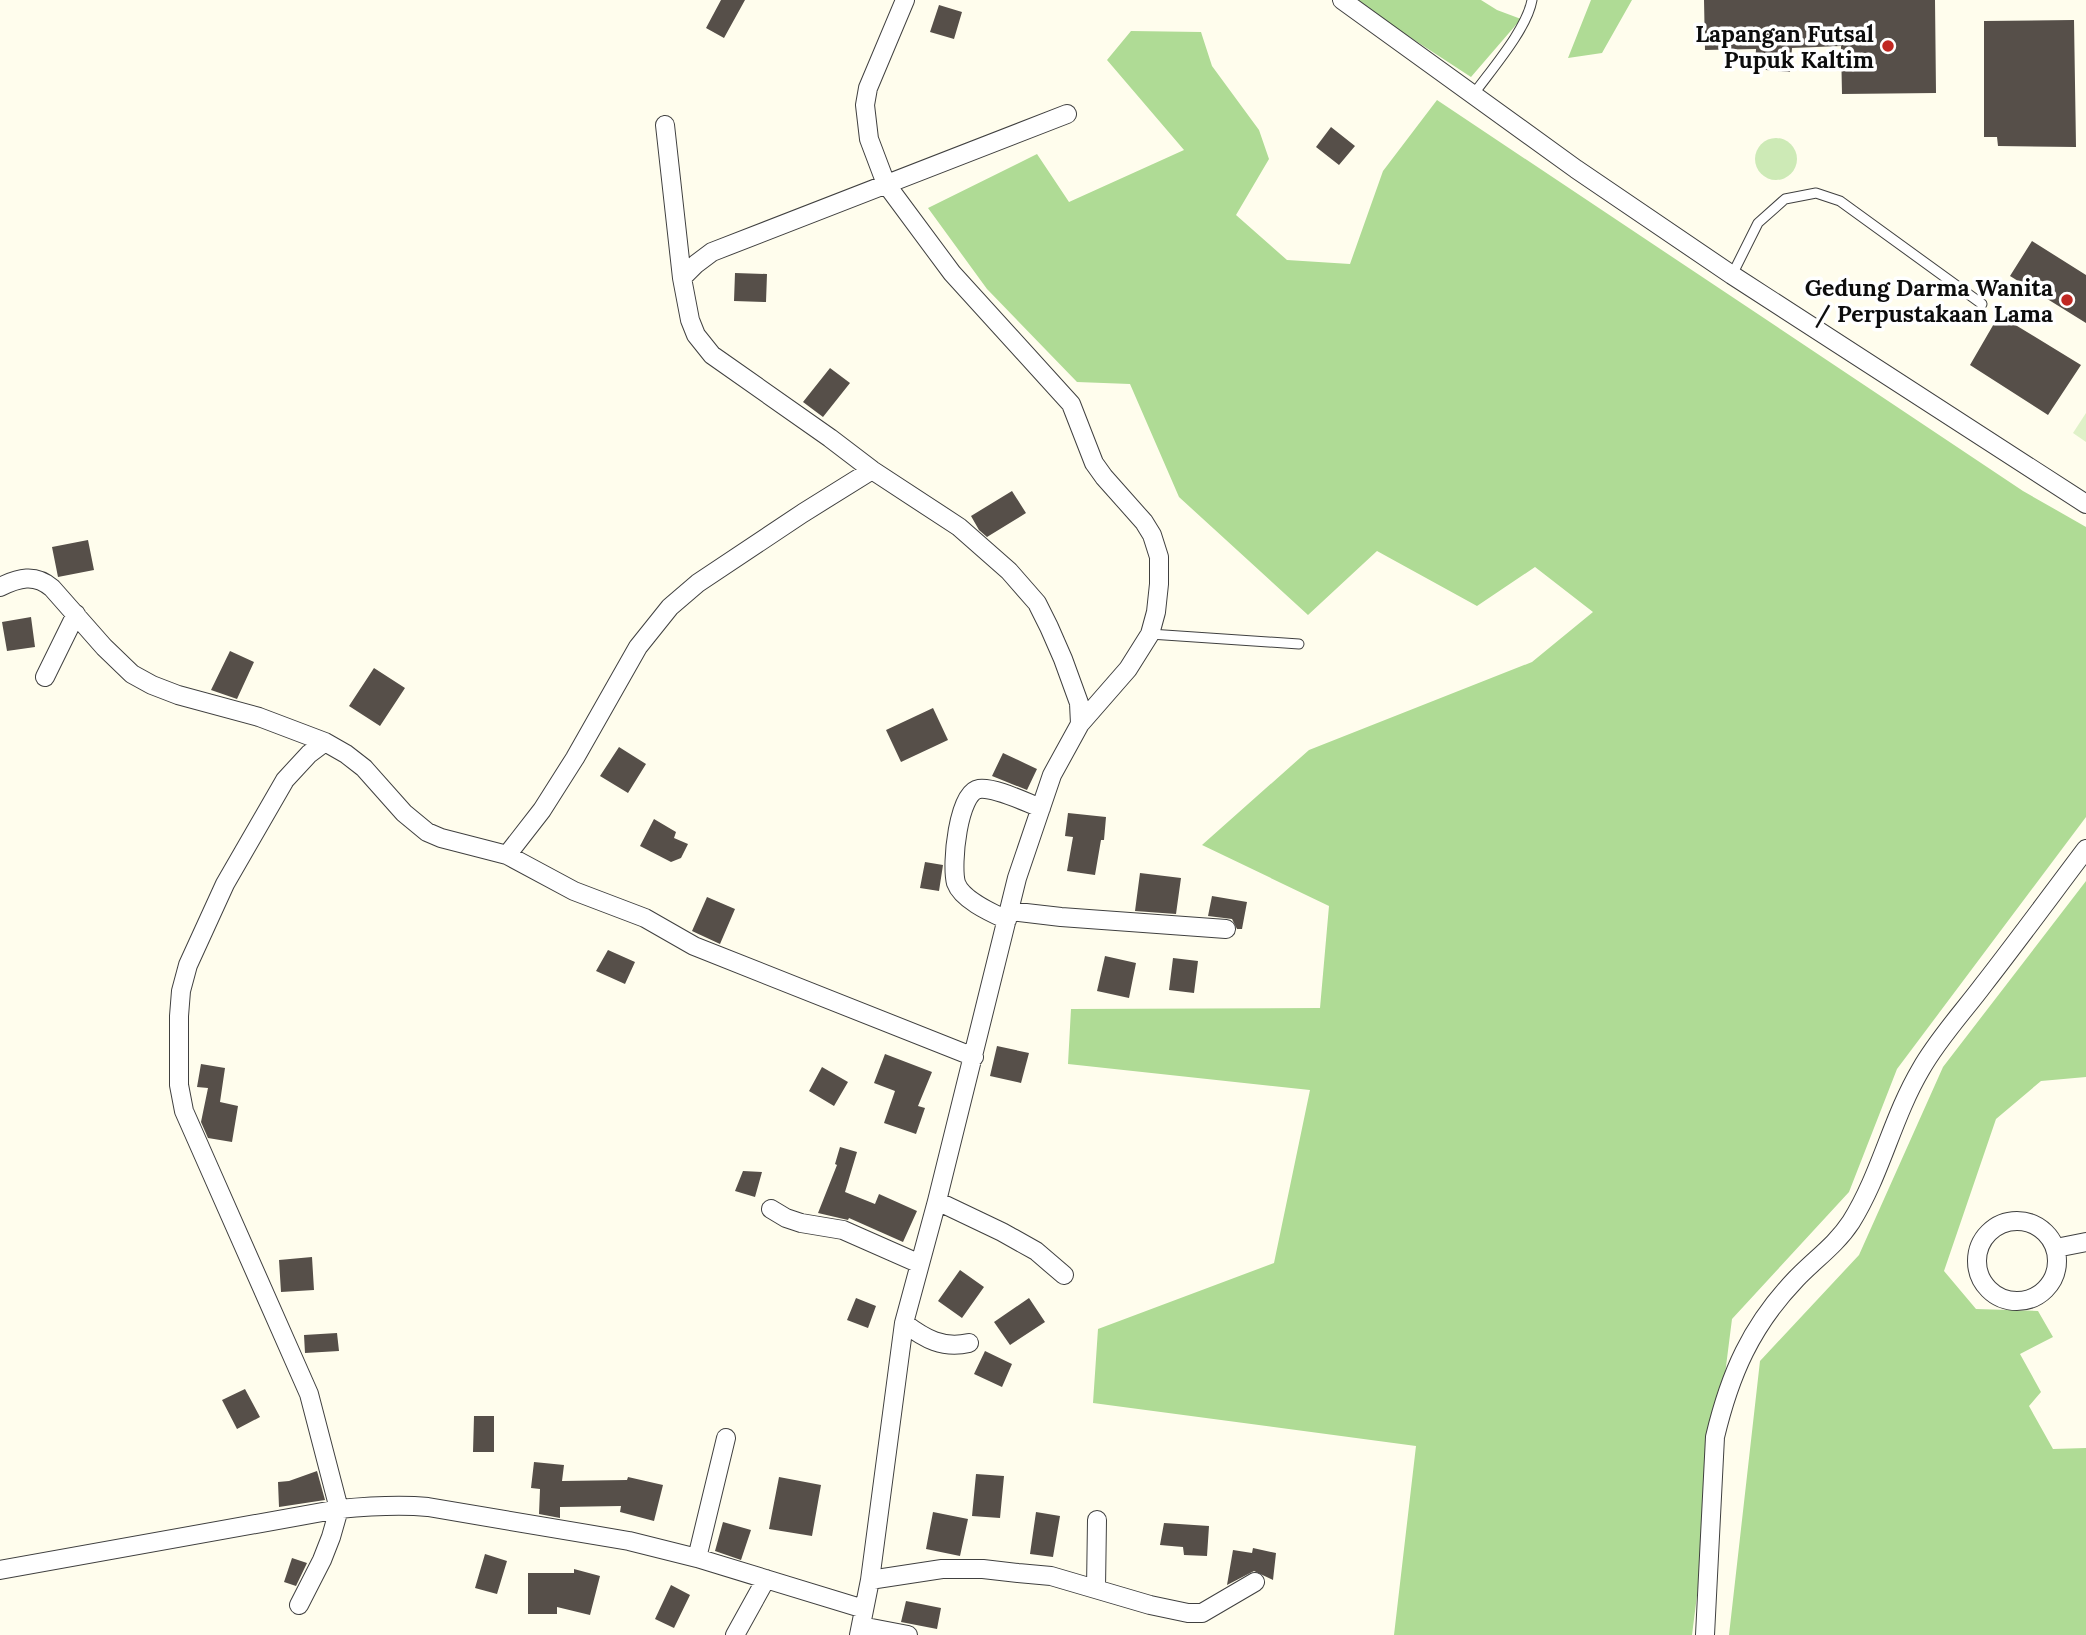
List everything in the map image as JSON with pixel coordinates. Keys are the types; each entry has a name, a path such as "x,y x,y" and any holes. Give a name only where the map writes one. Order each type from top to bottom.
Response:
{"street":[{"path":"861,1623 870,1580 904,1324 974,1058 1017,878 1052,775 1080,724 1128,669 1150,634 1159,584 1159,556 1153,535 1094,463 1074,411 1064,394 952,273 886,184 869,139 864,105 868,88 905,0"},
{"path":"1342,0 1576,169 1732,275 2086,504"},
{"path":"682,278 712,253 1067,114"},
{"path":"665,125 682,278 690,320 696,335 712,355 872,470 959,527 1009,571 1037,603 1079,703 1080,724"},
{"path":"507,855 542,810 575,758 638,647 670,607 698,583 872,470"},
{"path":"0,587 15,579 38,580 52,588 132,674 178,695 259,717 325,742 346,754 364,768 404,813 427,832 507,855 574,891 645,918 706,951 974,1058"},
{"path":"45,677 76,614"},
{"path":"299,1605 322,1560 339,1510 309,1394 184,1111 178,1062 181,991 188,965 225,884 285,780 309,754 325,742"},
{"path":"1041,808 981,789 972,792 965,800 956,847 956,883 962,893 983,909 1008,915 1226,929"},
{"path":"1705,1635 1715,1437 1721,1410 1743,1351 1773,1304 1842,1236 1868,1194 1896,1119 1921,1068 2086,849"},
{"path":"937,1201 1036,1251 1064,1275"},
{"path":"771,1209 801,1223 843,1230 920,1264"},
{"path":"2027,1222 2039,1227 2049,1236 2056,1248 2058,1261 2049,1285 2027,1300 2014,1301 2001,1297 1990,1290 1982,1280 1978,1267 1982,1242 1990,1231 2001,1224 2027,1222"},
{"path":"2056,1248 2086,1242"},
{"path":"904,1324 944,1345 969,1343"},
{"path":"697,1558 726,1438"},
{"path":"0,1570 339,1510 375,1505 402,1505 629,1541 697,1558 766,1579 861,1623 908,1635"},
{"path":"1096,1588 1097,1520"},
{"path":"870,1580 942,1569 983,1569 1051,1576 1150,1605 1188,1613 1202,1613 1255,1582"},
{"path":"735,1635 766,1579"}],"lane":[{"path":"1474,95 1522,26 1532,0"},
{"path":"1732,275 1758,223 1785,199 1816,193 1840,201 1982,304"},
{"path":"1150,634 1299,644"}],"green space":[{"path":"1353,0 1481,0 1497,10 1521,19 1471,77"},
{"path":"1591,0 1632,0 1602,53 1568,58"},
{"path":"1131,31 1201,32 1212,66 1259,130 1269,159 1236,215 1287,260 1350,264 1383,171 1437,100 2023,491 2086,527 2086,817 1897,1069 1849,1192 1732,1319 1692,1635 1394,1635 1416,1446 1093,1403 1098,1329 1274,1263 1310,1090 1068,1064 1071,1009 1320,1008 1329,906 1202,845 1309,750 1532,662 1593,612 1535,567 1477,606 1377,551 1308,615 1179,497 1130,384 1077,382 987,289 928,208 1037,154 1069,202 1184,150 1107,60"},
{"path":"1776,138 1791,144 1797,159 1791,174 1776,180 1761,174 1755,159 1761,144"},
{"path":"2086,413 2086,442 2073,433"},
{"path":"2086,881 2086,1077 2041,1081 1996,1119 1944,1271 1976,1309 2038,1311 2053,1337 2020,1354 2041,1392 2029,1406 2053,1449 2086,1448 2086,1635 1729,1635 1760,1361 1859,1255 1943,1067"}],"building":[{"path":"721,0 745,0 724,38 706,28"},
{"path":"1704,0 1935,0 1936,93 1842,94 1841,46 1792,48 1790,72 1755,69 1756,49 1705,50"},
{"path":"939,5 962,12 954,39 930,32"},
{"path":"2074,20 2076,147 1998,146 1997,137 1984,137 1984,21"},
{"path":"1331,127 1355,146 1339,165 1316,147"},
{"name":"Gedung Darma Wanita / Perpustakaan Lama","path":"2032,241 2086,275 2086,323 2010,276"},
{"path":"735,273 767,274 766,302 734,301"},
{"path":"1999,315 2081,365 2048,415 1970,365"},
{"path":"830,368 850,383 823,417 803,402"},
{"path":"1012,491 1026,513 987,537 979,530 971,516"},
{"path":"88,540 94,570 58,577 52,547"},
{"path":"31,617 35,647 7,651 2,622"},
{"path":"230,651 254,662 237,699 211,690"},
{"path":"374,668 405,688 380,726 349,706"},
{"path":"933,708 948,740 901,762 886,730"},
{"path":"619,747 646,764 628,793 600,776"},
{"path":"1003,753 1037,769 1027,790 992,776"},
{"path":"1068,813 1106,817 1104,840 1101,840 1095,875 1067,871 1073,837 1065,836"},
{"path":"654,819 676,832 674,838 688,844 681,858 671,862 640,846"},
{"path":"925,862 943,865 939,891 920,888"},
{"path":"1140,873 1181,878 1176,914 1135,911"},
{"path":"1212,896 1247,902 1242,929 1237,929 1232,919 1208,916"},
{"path":"707,897 735,909 720,944 692,931"},
{"path":"608,950 635,962 625,984 596,971"},
{"path":"1105,956 1136,963 1129,998 1097,991"},
{"path":"1173,958 1198,961 1194,993 1169,990"},
{"path":"997,1046 1029,1053 1021,1083 990,1076"},
{"path":"885,1054 932,1072 918,1106 925,1108 916,1134 884,1123 895,1091 874,1083"},
{"path":"201,1064 225,1068 220,1102 238,1106 232,1142 208,1138 201,1122 208,1088 197,1087"},
{"path":"822,1067 848,1082 834,1106 809,1091"},
{"path":"840,1147 857,1152 845,1192 875,1204 879,1194 917,1211 903,1242 849,1218 848,1220 818,1213 837,1165 835,1164"},
{"path":"743,1171 762,1172 755,1197 735,1191"},
{"path":"312,1257 314,1290 281,1292 279,1260"},
{"path":"960,1270 984,1287 962,1318 938,1301"},
{"path":"856,1298 876,1306 868,1328 847,1320"},
{"path":"1029,1298 1045,1322 1010,1345 994,1322"},
{"path":"337,1333 339,1351 305,1353 304,1335"},
{"path":"985,1351 1012,1364 1002,1387 974,1374"},
{"path":"245,1389 260,1417 237,1429 222,1400"},
{"path":"474,1416 494,1416 494,1452 473,1452"},
{"path":"534,1462 564,1465 562,1481 627,1480 628,1477 663,1485 654,1521 620,1512 621,1506 560,1507 560,1518 539,1514 540,1489 531,1488"},
{"path":"317,1471 325,1500 279,1507 278,1482"},
{"path":"976,1474 1004,1476 1000,1518 972,1516"},
{"path":"779,1477 821,1485 812,1536 769,1529"},
{"path":"933,1512 968,1519 960,1556 926,1549"},
{"path":"1036,1512 1060,1516 1053,1557 1030,1554"},
{"path":"723,1522 751,1530 741,1560 715,1551"},
{"path":"1164,1523 1209,1526 1207,1556 1184,1555 1183,1547 1160,1545"},
{"path":"1253,1548 1276,1553 1273,1580 1254,1571 1227,1585 1233,1550 1252,1553"},
{"path":"485,1554 507,1561 497,1594 475,1588"},
{"path":"292,1558 307,1563 296,1586 284,1582"},
{"path":"574,1569 600,1576 590,1615 557,1607 557,1614 528,1614 528,1573 574,1573"},
{"path":"671,1585 690,1595 674,1628 655,1619"},
{"path":"906,1601 941,1608 937,1629 901,1622"}],"place":[{"name":"Lapangan Futsal Pupuk Kaltim","path":"1888,46"},
{"name":"Gedung Darma Wanita / Perpustakaan Lama","path":"2067,300"}]}
